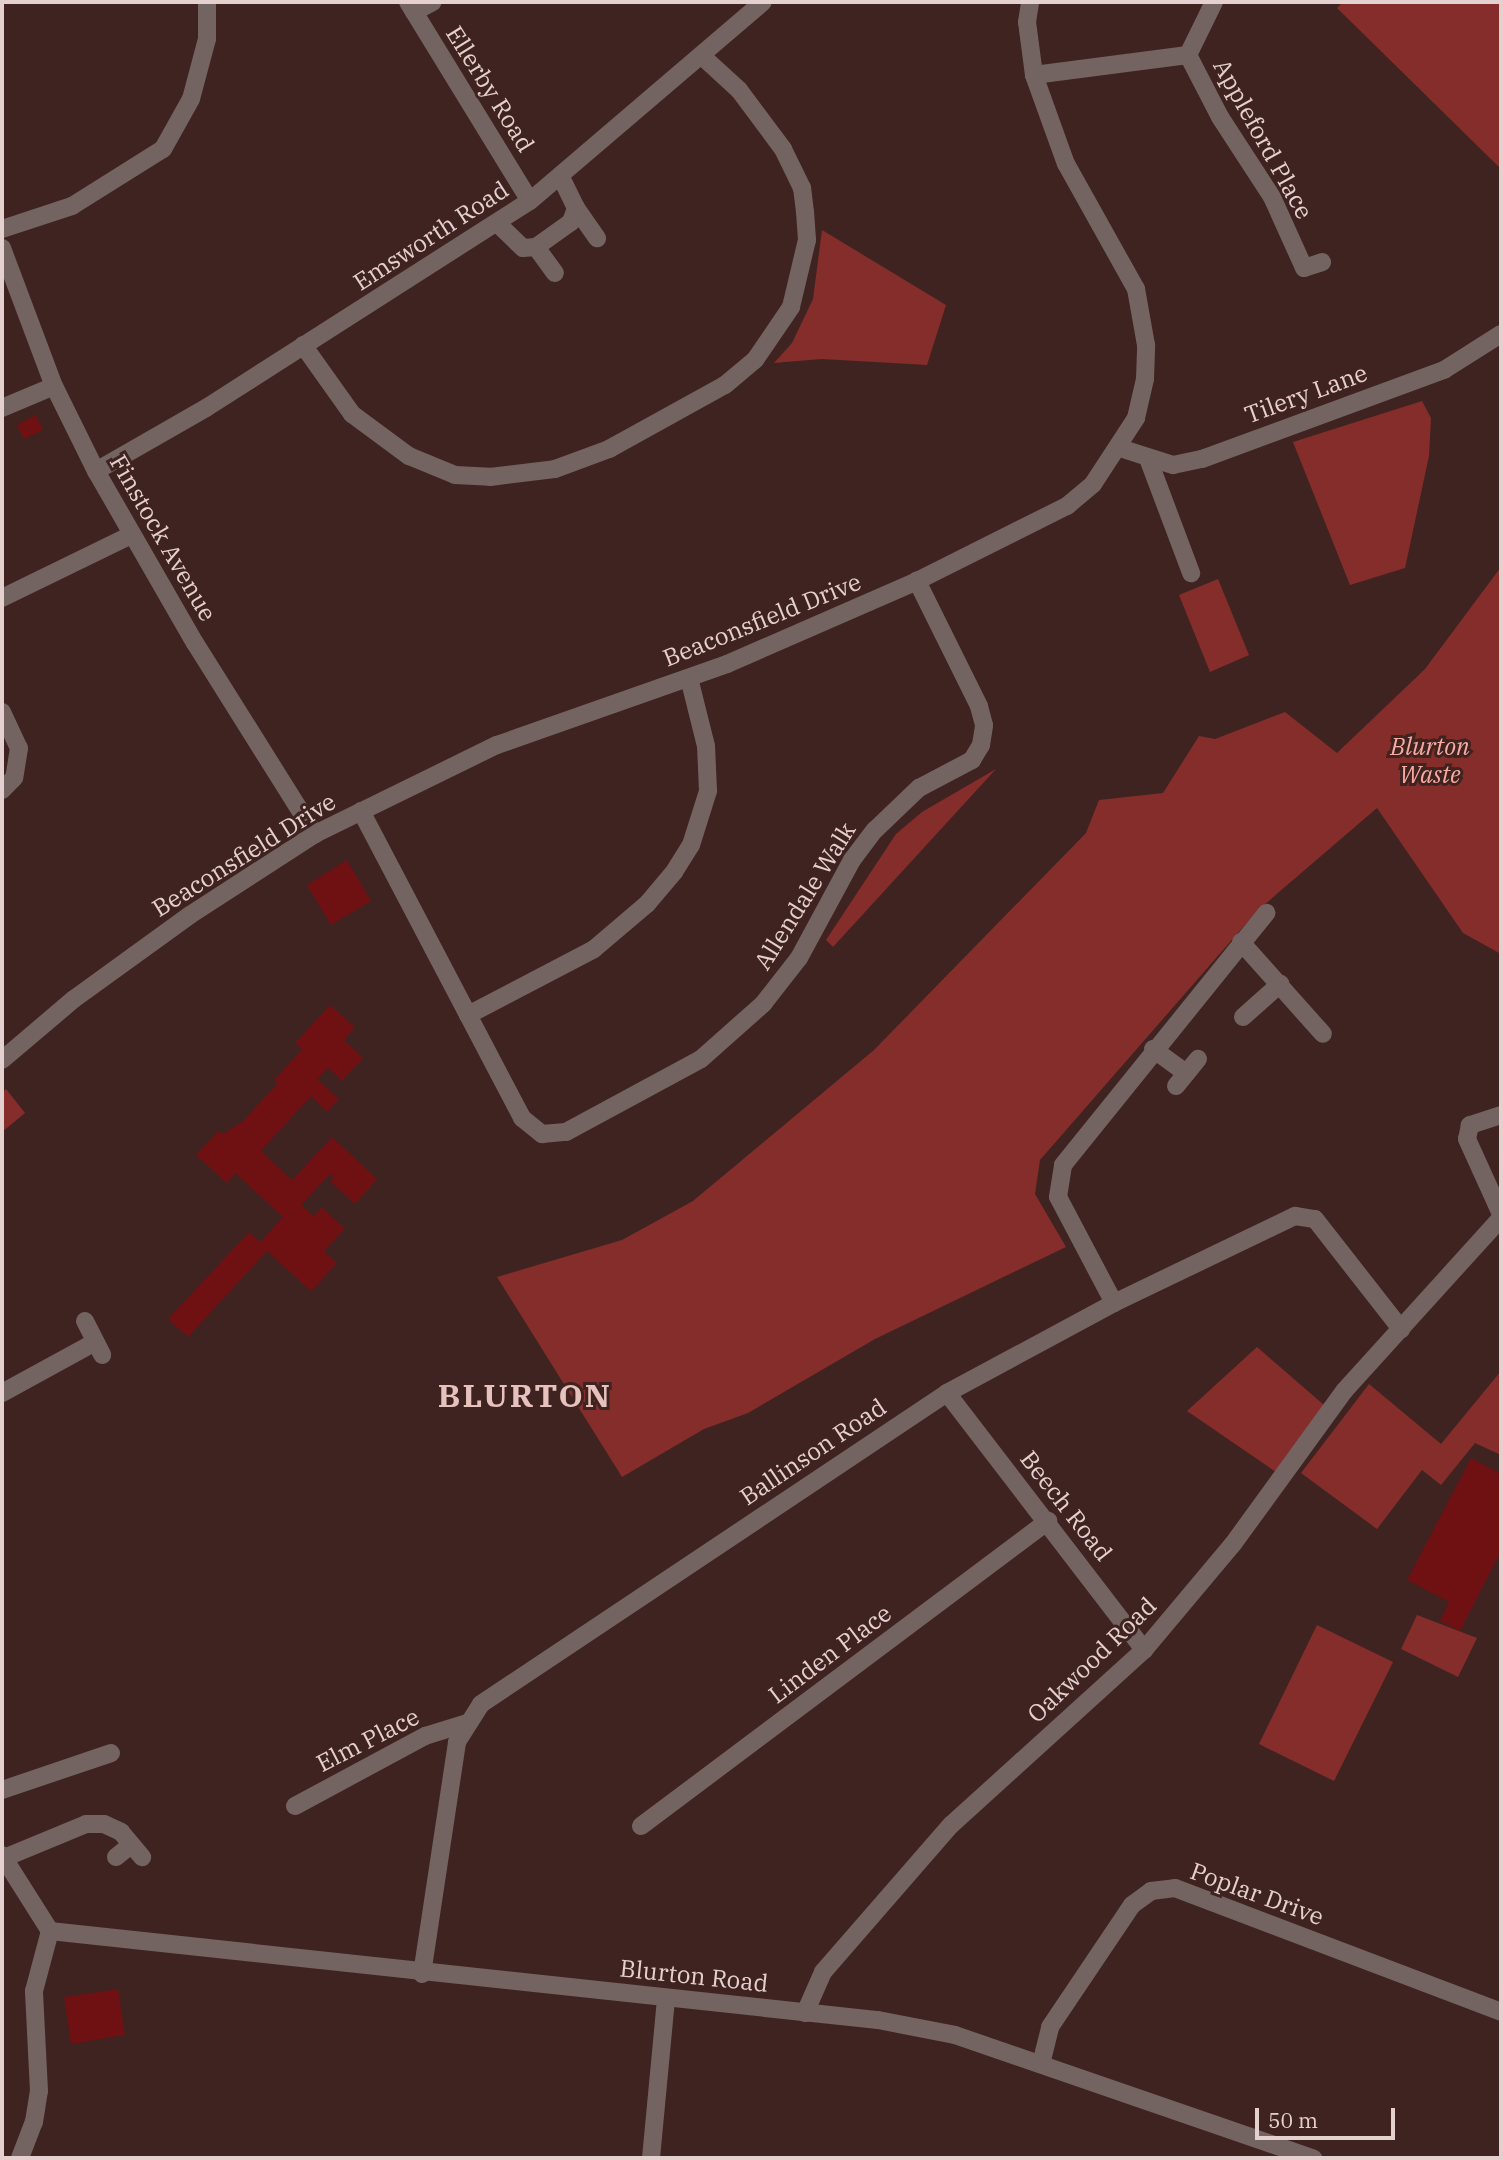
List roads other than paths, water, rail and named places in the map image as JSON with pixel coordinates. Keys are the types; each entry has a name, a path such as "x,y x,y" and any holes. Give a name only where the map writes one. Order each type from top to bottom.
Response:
{"street":[{"path":"2,229 72,206 163,149 191,99 207,39 207,2"},
{"path":"411,7 433,2"},
{"name":"Emsworth Road","path":"96,471 303,345 530,201 703,57 763,2"},
{"name":"Beaconsfield Drive","path":"2,1060 74,999 190,915 315,834 497,745 689,678 917,581 1067,506 1093,484 1120,448 1136,418 1145,379 1140,307 1125,265 1066,164 1034,75 1027,22 1030,2"},
{"path":"1034,75 1188,55 1214,2"},
{"name":"Ellerby Road","path":"411,7 530,201"},
{"name":"Appleford Place","path":"1188,55 1220,117 1272,197 1304,268 1322,262"},
{"path":"303,345 352,414 409,456 455,475 490,477 555,469 609,449 725,385 755,360 791,307 807,240 802,188 783,149 739,90 703,57"},
{"path":"561,177 576,208 597,238"},
{"path":"497,223 512,242 523,248 536,247 571,222 576,208"},
{"path":"536,247 555,273"},
{"name":"Finstock Avenue","path":"2,248 54,386 96,471 131,535 315,834"},
{"name":"Tilery Lane","path":"1120,448 1149,461 1172,465 1202,459 1444,370 1501,334"},
{"path":"2,408 54,386"},
{"path":"1149,461 1191,573"},
{"path":"2,598 131,535"},
{"name":"Allendale Walk","path":"361,811 522,1118 542,1134 555,1134 606,1113 701,1059 763,1004 799,958 852,860 875,830 919,788 972,760 981,745 984,725 979,706 917,581"},
{"path":"468,1015 594,949 647,904 674,872 691,845 708,791 706,746 689,678"},
{"path":"2,712 19,748 14,778 2,790"},
{"path":"1114,1303 1058,1197 1059,1175 1153,1049 1266,913"},
{"path":"1241,942 1323,1034"},
{"path":"1243,1017 1280,984"},
{"path":"1153,1049 1181,1080 1198,1059"},
{"path":"1501,1115 1470,1125 1467,1139 1501,1216"},
{"name":"Ballinson Road","path":"422,1974 457,1742 481,1704 947,1393 1114,1303 1302,1215 1315,1219 1401,1329"},
{"name":"Oakwood Road","path":"804,2013 823,1972 951,1825 1144,1650 1233,1544 1315,1427 1501,1216"},
{"path":"2,1393 99,1348 85,1321"},
{"name":"Beech Road","path":"947,1393 1048,1521 1144,1650"},
{"name":"Linden Place","path":"641,1826 1048,1521"},
{"name":"Elm Place","path":"295,1806 425,1736 467,1723"},
{"path":"2,1790 111,1753"},
{"path":"20,2158 34,2122 39,2091 34,1991 50,1931 3,1856 86,1824 104,1824 121,1832 137,1851 116,1857"},
{"name":"Poplar Drive","path":"1041,2064 1050,2027 1132,1905 1151,1891 1175,1888 1501,2012"},
{"name":"Blurton Road","path":"50,1931 422,1974 878,2020 955,2035 1313,2158"},
{"path":"651,2158 666,1998"}],"district":[{"name":"BLURTON","path":"525,1395"}],"park label":[{"name":"Blurton Waste","path":"1430,761"}]}
